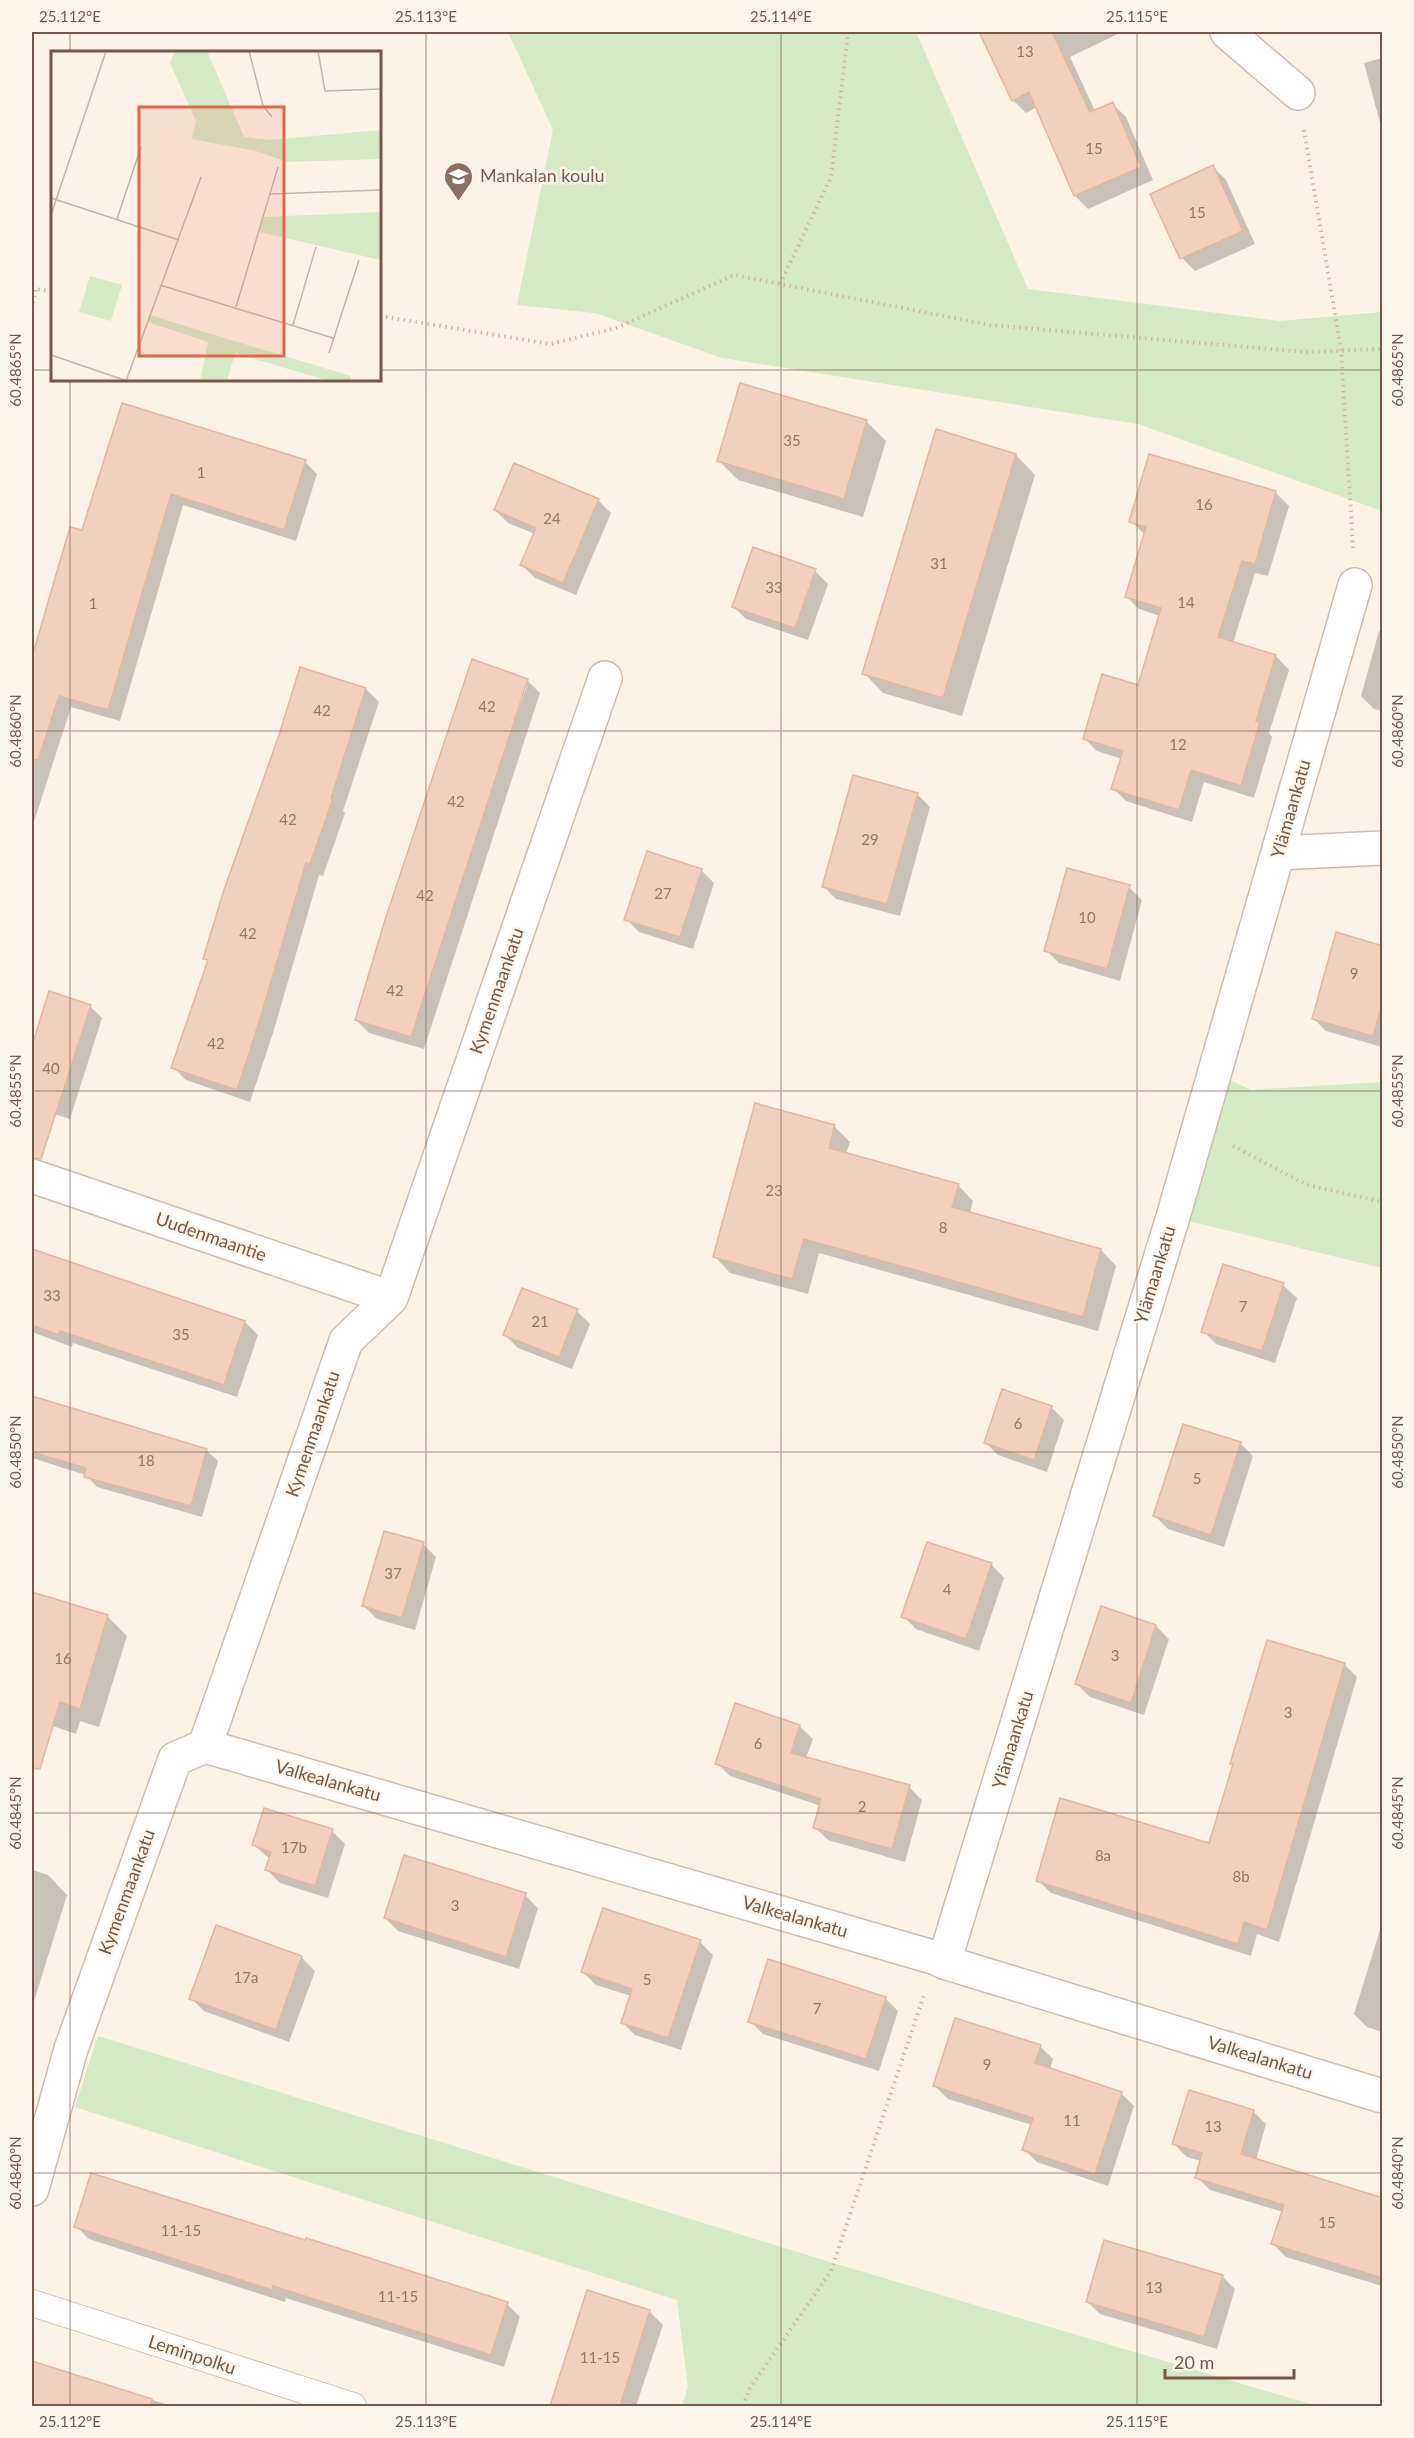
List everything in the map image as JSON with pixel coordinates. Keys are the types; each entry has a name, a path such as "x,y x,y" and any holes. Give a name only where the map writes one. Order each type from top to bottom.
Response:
{"street":[{"path":"1227,32 1298,93"},
{"name":"Ylämaankatu","path":"940,1960 1199,1128 1355,585"},
{"name":"Kymenmaankatu","path":"32,2189 71,2049 175,1759 205,1746 346,1341 391,1298 605,678"},
{"path":"1278,854 1383,848"},
{"name":"Uudenmaantie","path":"32,1176 391,1298"},
{"name":"Valkealankatu","path":"205,1746 940,1960 1383,2096"}],"lane":[{"name":"Leminpolku","path":"32,2303 353,2406"}],"path":[{"path":"780,284 831,177 849,32"},
{"path":"1298,93 1341,350 1355,585"},
{"path":"381,316 550,344 616,328 734,275 990,325 1306,352 1383,349"},
{"path":"32,309 33,290 51,291"},
{"path":"1199,1128 1307,1185 1383,1202"},
{"path":"743,2406 750,2388 831,2271 940,1960"}],"green space":[{"path":"508,32 916,32 1028,289 1280,321 1382,312 1382,511 1138,424 722,358 595,313 517,305 553,130"},
{"path":"1215,1073 1251,1090 1382,1082 1382,1268 1173,1217"},
{"path":"98,2036 833,2263 1317,2406 945,2406 935,2403 934,2406 682,2406 688,2387 677,2300 75,2107"}],"building":[{"path":"979,32 1052,32 1090,112 1113,102 1141,167 1074,196 1029,92 1012,101"},
{"path":"1213,165 1243,231 1180,259 1150,194"},
{"path":"740,383 867,420 844,499 717,461"},
{"path":"122,403 306,460 284,530 171,494 108,710 59,696 38,760 32,759 32,657 70,527 82,530"},
{"path":"936,429 1016,454 943,698 862,674"},
{"path":"1149,454 1276,491 1255,564 1242,561 1218,637 1276,655 1256,721 1260,722 1241,786 1191,770 1179,810 1111,789 1123,751 1083,739 1102,674 1138,685 1161,608 1125,597 1146,527 1129,522"},
{"path":"514,463 599,499 563,583 520,565 536,528 494,510"},
{"path":"753,547 816,569 795,628 732,607"},
{"path":"472,659 528,679 411,1037 355,1020 384,923"},
{"path":"300,667 366,688 331,798 333,799 310,864 306,863 237,1090 171,1068 208,960 203,959 224,890 279,735"},
{"path":"853,775 918,793 887,904 822,887"},
{"path":"647,851 702,869 680,937 624,920"},
{"path":"1067,868 1130,885 1107,969 1044,951"},
{"path":"1336,932 1383,946 1383,1001 1373,1036 1312,1019"},
{"path":"49,991 91,1005 41,1159 32,1158 32,1046"},
{"path":"755,1103 835,1125 829,1148 959,1184 952,1207 1101,1249 1083,1317 804,1239 792,1279 713,1257"},
{"path":"32,1249 245,1321 224,1385 60,1331 59,1335 32,1325"},
{"path":"1223,1264 1284,1283 1262,1351 1201,1332"},
{"path":"522,1288 578,1309 559,1357 503,1335"},
{"path":"1002,1389 1052,1406 1034,1460 984,1443"},
{"path":"32,1396 207,1449 191,1506 84,1477 86,1468 32,1452"},
{"path":"1183,1424 1241,1442 1211,1535 1153,1516"},
{"path":"384,1531 424,1542 402,1618 362,1606"},
{"path":"927,1542 992,1563 966,1639 901,1617"},
{"path":"32,1592 108,1615 80,1709 60,1702 40,1769 32,1768"},
{"path":"1101,1606 1156,1625 1131,1703 1075,1684"},
{"path":"1267,1640 1345,1663 1267,1930 1244,1922 1238,1944 1036,1881 1060,1798 1209,1843"},
{"path":"735,1703 800,1725 791,1753 910,1785 892,1849 813,1828 821,1799 715,1764"},
{"path":"264,1808 333,1829 315,1886 265,1870 271,1852 252,1845"},
{"path":"404,1855 526,1893 506,1957 384,1918"},
{"path":"603,1908 701,1940 668,2038 621,2023 632,1989 581,1972"},
{"path":"216,1925 302,1956 276,2030 189,1999"},
{"path":"768,1959 886,1997 866,2059 748,2022"},
{"path":"955,2018 1041,2045 1035,2063 1122,2092 1095,2174 1022,2150 1033,2118 933,2086"},
{"path":"1189,2090 1254,2110 1241,2154 1383,2198 1383,2278 1271,2244 1284,2205 1195,2178 1202,2153 1172,2144"},
{"path":"91,2173 508,2302 491,2355 273,2286 272,2290 74,2227"},
{"path":"1104,2240 1223,2275 1204,2337 1086,2302"},
{"path":"587,2290 650,2310 620,2406 550,2406"},
{"path":"32,2361 152,2399 151,2406 32,2406"}],"place":[{"name":"Mankalan koulu","path":"459,202"}]}
